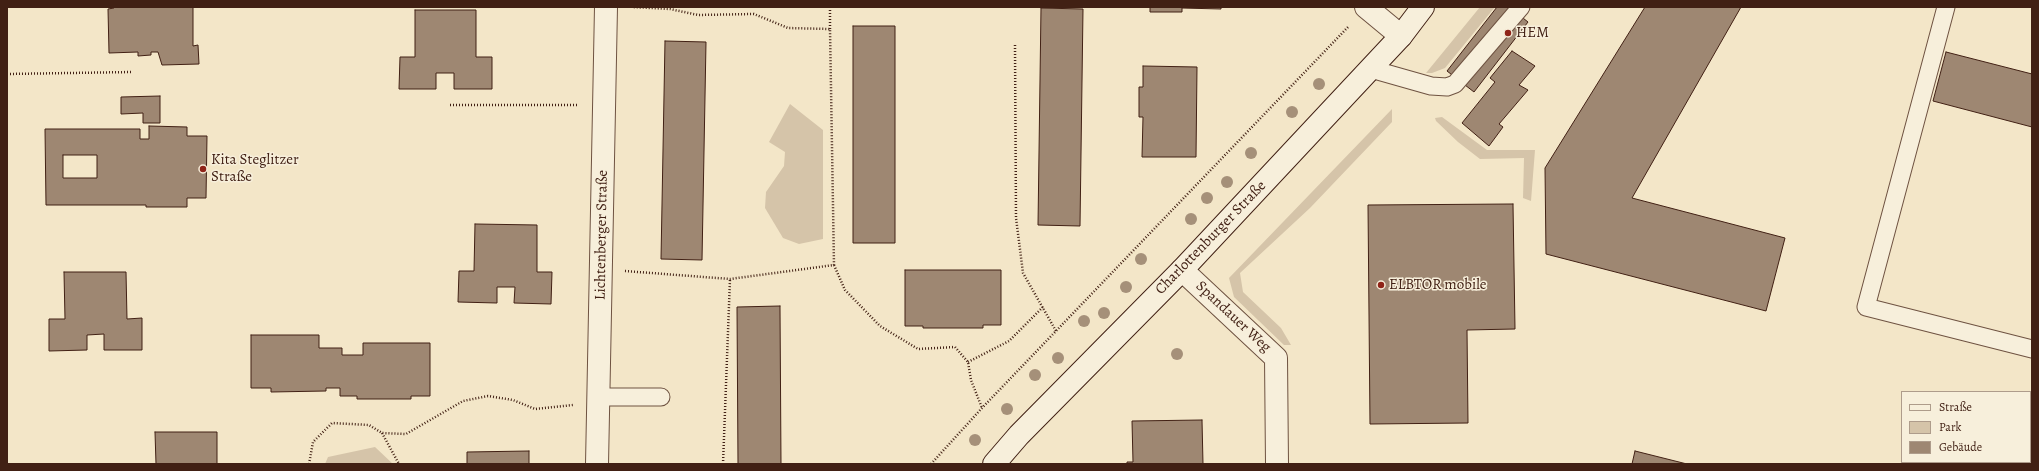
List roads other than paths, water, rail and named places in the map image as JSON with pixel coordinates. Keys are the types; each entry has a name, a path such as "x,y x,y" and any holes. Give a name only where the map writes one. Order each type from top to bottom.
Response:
{"street":[{"name":"Lichtenberger Straße","path":"597,464 606,7"},
{"name":"Charlottenburger Straße","path":"994,464 1019,435 1182,270 1402,36 1423,7"},
{"path":"1366,8 1402,36"},
{"name":"Spandauer Weg","path":"1182,270 1276,358 1277,464"}],"lane":[{"path":"1371,69 1431,86 1447,87 1455,84 1521,7"},
{"path":"1946,7 1866,307 2032,349"},
{"path":"598,397 662,397"}],"place":[{"name":"HEM","path":"1508,33"},
{"name":"Kita Steglitzer Straße","path":"203,169"},
{"name":"ELBTOR mobile","path":"1381,285"}]}
